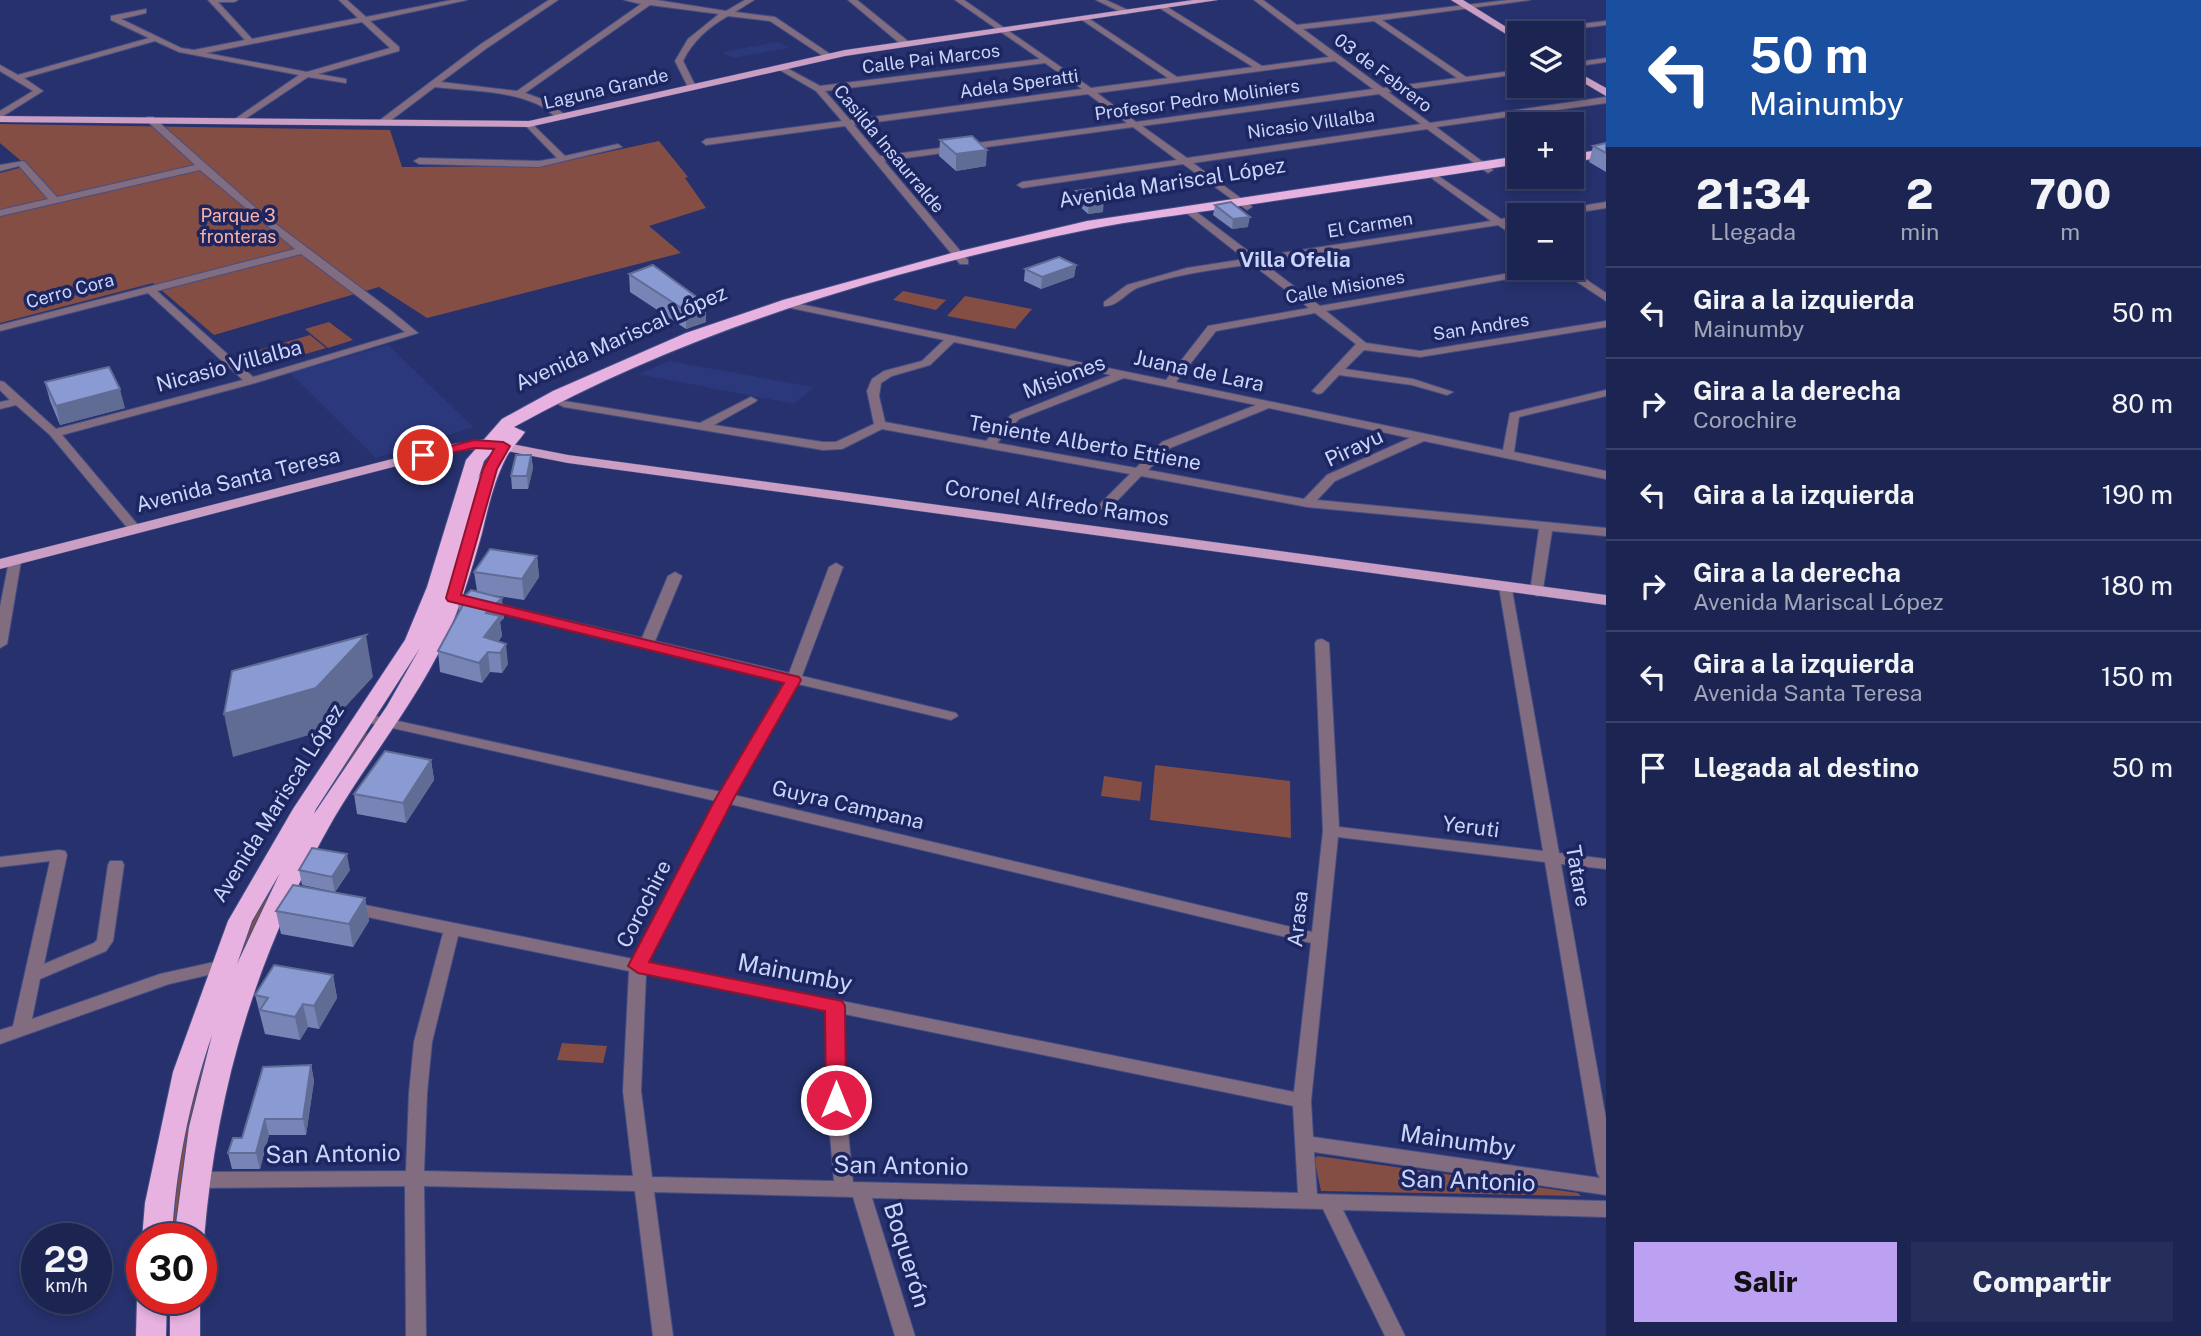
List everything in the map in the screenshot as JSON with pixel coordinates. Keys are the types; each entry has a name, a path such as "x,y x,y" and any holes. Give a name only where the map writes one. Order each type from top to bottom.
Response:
{"highway":[{"path":"1584,150 1606,146"},
{"path":"1584,156 1606,153"},
{"name":"Avenida Mariscal López","path":"1243,204 1437,178 1507,163"},
{"name":"Avenida Mariscal López","path":"190,1223 194,1180 218,1055 249,961 279,894 376,720 428,614 472,469 520,414 692,336 960,259 1191,212 1507,167"},
{"name":"Avenida Mariscal López","path":"158,1223 159,1203 186,1072 221,967 256,890 304,808 376,720 434,642 453,598 495,444 564,404 703,340 793,306"},
{"path":"151,1336 152,1314"},
{"path":"185,1314 185,1336"}],"main road":[{"name":"Laguna Grande","path":"0,117 529,124 829,56 1213,0"},
{"path":"1456,0 1507,29"},
{"path":"1584,79 1606,93"},
{"name":"Avenida Santa Teresa","path":"8,563 134,528 447,449 495,444"},
{"name":"Coronel Alfredo Ramos","path":"495,444 568,459 1606,600"}],"street":[{"path":"213,0 234,0"},
{"path":"213,0 250,41"},
{"path":"239,119 305,75 396,49 343,0"},
{"path":"193,53 463,0"},
{"path":"383,122 484,46 554,0"},
{"path":"628,0 731,11 783,23 829,56"},
{"path":"692,87 679,61 683,51 695,36 750,0"},
{"path":"852,0 906,44"},
{"path":"959,0 1047,60 1243,204"},
{"path":"1100,0 1128,12"},
{"name":"03 de Febrero","path":"1258,0 1484,168"},
{"path":"1296,28 1526,0"},
{"path":"519,94 650,1"},
{"path":"1164,7 1260,68"},
{"path":"143,11 114,18 155,39 193,53 343,82"},
{"path":"1085,19 1175,79"},
{"path":"1376,19 1464,79"},
{"path":"1584,26 1606,23"},
{"path":"19,77 155,39"},
{"name":"Adela Speratti","path":"706,142 1337,58"},
{"name":"Calle Pai Marcos","path":"819,89 1047,60"},
{"path":"1584,63 1606,60"},
{"name":"Casilda Insaurralde","path":"781,66 819,89 880,159 960,259"},
{"path":"0,67 39,91 0,117"},
{"name":"Profesor Pedro Moliniers","path":"880,159 1507,74"},
{"path":"435,84 519,94 544,103 562,117"},
{"name":"Nicasio Villalba","path":"1022,185 1606,100"},
{"path":"150,119 199,167 303,250"},
{"path":"529,124 563,159"},
{"path":"419,161 539,164 618,147"},
{"path":"0,168 21,163 54,200"},
{"path":"0,214 199,167"},
{"path":"1437,178 1507,227"},
{"path":"1584,210 1603,208"},
{"path":"1191,212 1362,343 1339,372 1318,391"},
{"name":"El Carmen","path":"1108,304 1131,287 1186,271 1507,221"},
{"name":"Nicasio Villalba","path":"54,433 251,381 413,333 370,296 303,250"},
{"name":"Cerro Cora","path":"0,328 303,250"},
{"name":"Calle Misiones","path":"1169,384 1212,328 1507,276"},
{"path":"1580,280 1606,298"},
{"path":"149,289 251,381"},
{"name":"Juana de Lara","path":"793,306 1606,475"},
{"name":"San Andres","path":"1361,346 1404,353 1432,353 1606,324"},
{"path":"564,404 831,447 880,425 873,389 876,382 884,376 935,358 950,340"},
{"path":"1339,372 1413,382 1447,392"},
{"name":"Misiones","path":"988,445 1015,417 1124,375"},
{"path":"0,384 54,433 134,528"},
{"path":"1508,453 1514,415 1606,393"},
{"path":"701,427 751,400"},
{"path":"0,406 18,401"},
{"path":"1105,506 1166,444 1268,405"},
{"name":"Teniente Alberto Ettiene","path":"880,425 1307,503 1606,531"},
{"name":"Pirayu","path":"1307,503 1331,478 1424,436"},
{"path":"1537,592 1546,525"},
{"path":"0,644 8,563"},
{"name":"Corochire","path":"663,1336 632,1091 638,966 725,798 793,680 836,567"},
{"path":"647,644 675,576"},
{"name":"Tatare","path":"1506,587 1606,1173"},
{"path":"453,598 951,716"},
{"name":"Arasa","path":"1308,1200 1302,1101 1331,831 1322,643"},
{"name":"Guyra Campana","path":"376,720 725,798 1318,939"},
{"name":"Yeruti","path":"1331,831 1606,864"},
{"path":"0,862 59,855 21,1029"},
{"path":"32,976 100,947 105,941 116,865"},
{"path":"279,894 306,900"},
{"name":"Mainumby","path":"332,905 1302,1101"},
{"path":"416,1336 421,1059 431,1003 452,929"},
{"path":"0,1037 166,978 249,961"},
{"name":"Boquerón","path":"835,1006 836,1100 852,1190 905,1336"},
{"name":"Mainumby","path":"1304,1143 1606,1187"},
{"name":"San Antonio","path":"194,1180 417,1178 643,1186 1606,1209"},
{"path":"1329,1201 1395,1336"}],"shaded area":[{"path":"778,42 789,48 732,58 722,52"},
{"path":"388,345 473,427 376,458 290,373"},
{"path":"669,361 814,387 794,404 638,374"}],"green space":[{"name":"Parque 3 fronteras","path":"0,124 390,130 402,167 543,166 659,141 688,177 685,178 706,208 649,226 681,253 427,318 379,287 214,335 153,283 0,323 0,173 27,166 0,143"},
{"path":"903,291 946,300 936,310 893,300"},
{"path":"965,296 1032,309 1015,329 947,316"},
{"path":"329,322 353,340 328,348 305,329"},
{"path":"310,335 326,348 265,366 249,353"},
{"path":"368,733 244,951 238,952 256,906 362,734"},
{"path":"1155,765 1290,781 1291,838 1150,820"},
{"path":"1104,776 1142,782 1140,801 1101,796"},
{"path":"225,978 180,1223 168,1223 176,1164"},
{"path":"562,1043 607,1046 603,1063 557,1060"},
{"path":"1318,1156 1578,1193 1581,1196 1321,1191 1314,1158"}],"building":[{"path":"972,136 987,150 956,154 940,140"},
{"path":"1606,143 1606,153 1593,146"},
{"path":"1091,189 1104,200 1089,203 1076,191"},
{"path":"1231,202 1250,217 1233,219 1215,205"},
{"path":"1059,257 1076,265 1042,277 1025,269"},
{"path":"653,265 706,304 686,311 629,274"},
{"path":"109,367 120,389 56,406 45,382"},
{"path":"516,455 531,455 527,476 511,476"},
{"path":"490,549 537,556 522,579 474,572"},
{"path":"471,590 502,598 486,613 500,616 484,637 506,644 500,653 488,652 479,663 438,651 464,603 458,602"},
{"path":"366,635 316,688 224,714 232,671"},
{"path":"385,751 431,760 403,803 354,794"},
{"path":"312,848 347,854 332,877 299,870"},
{"path":"293,885 365,898 349,924 276,911"},
{"path":"274,965 333,975 314,1006 303,1004 295,1017 260,1010 268,998 255,995"},
{"path":"311,1065 303,1119 265,1119 256,1153 228,1153 233,1138 242,1138 263,1067"}],"district":[{"name":"Villa Ofelia","path":"1295,260"}],"route":[{"path":"423,455 474,444 503,446 490,469 453,598 793,680 725,798 638,966 835,1006 836,1100"}]}
